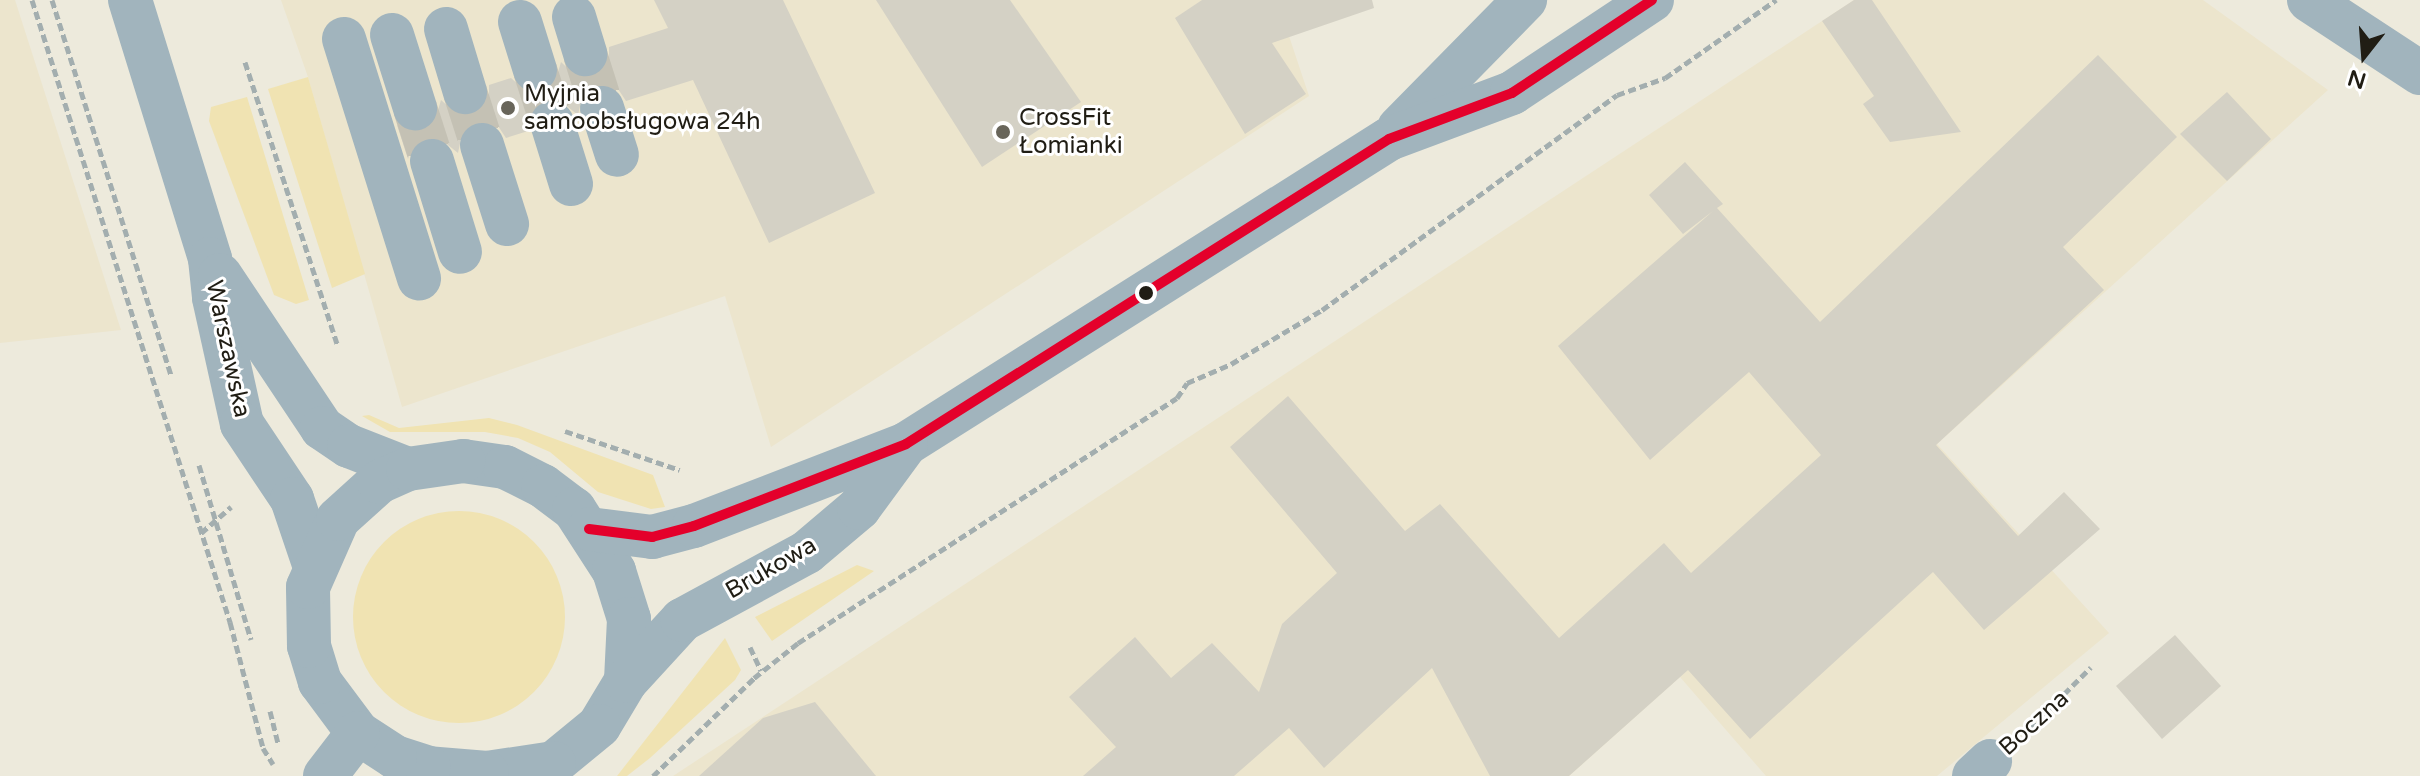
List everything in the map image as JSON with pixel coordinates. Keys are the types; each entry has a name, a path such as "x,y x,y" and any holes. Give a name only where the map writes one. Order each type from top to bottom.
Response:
{"street":[{"name":"Warszawska","path":"130,0 210,259 214,298 242,424 292,499 314,564"},
{"name":"Brukowa","path":"1389,139 1525,0"},
{"name":"Brukowa","path":"589,529 652,537 680,530 906,444 1389,139 1512,93 1652,0"},
{"path":"2309,0 2420,73"},
{"path":"520,22 535,70"},
{"path":"446,29 465,92"},
{"path":"392,35 415,108"},
{"path":"344,39 419,279"},
{"path":"602,108 617,155"},
{"path":"552,123 571,184"},
{"path":"482,145 507,224"},
{"path":"432,161 460,252"},
{"name":"Warszawska","path":"210,259 322,428 349,446 408,469"},
{"name":"Brukowa","path":"549,770 599,726 626,681 682,620 807,552 848,517 906,444"},
{"path":"549,770 487,773 398,766 358,733 320,682 309,646 306,611 314,564 338,519 379,482 408,469 463,461 505,467 543,486 574,509 614,571 629,619 626,681"},
{"path":"325,776 358,733"}],"path":[{"path":"32,0 226,611 263,748 285,776"},
{"path":"653,776 754,678 798,643 1177,398 1187,383 1212,368 1231,364 1322,310 1617,95 1665,78 1776,0"},
{"path":"245,62 340,353"},
{"path":"553,427 666,468 693,472"},
{"name":"Boczna","path":"1982,769 2058,705 2091,667"}],"shaded area":[{"path":"0,0 15,0 121,330 0,343"},
{"path":"281,0 1277,0 1309,96 771,447 725,296 402,407 308,77"},
{"path":"1854,0 2203,0 2328,90 1937,444 2109,633 1937,776 1766,776 1680,677 1569,776 673,776"},
{"path":"308,77 365,274 332,288 268,89"},
{"path":"247,97 309,300 296,304 274,295 209,121 211,107"},
{"path":"369,415 399,428 489,418 517,425 653,475 665,507 651,509 598,492 550,452 518,438 485,432 390,432 362,416"},
{"path":"459,511 499,519 534,542 557,577 565,617 557,657 534,692 499,715 459,723 419,715 384,692 361,657 353,617 361,577 384,542 419,519"},
{"path":"857,565 874,571 772,641 755,617"},
{"path":"725,638 741,670 735,680 650,758 627,776 617,776"}],"building":[{"path":"654,0 783,0 875,193 769,243 693,80 626,101 618,89 595,84 583,92 578,115 558,99 545,99 533,107 528,131 506,138 498,126 475,121 463,129 458,153 438,137 425,137 413,145 408,159 397,125 409,132 423,132 434,124 441,100 459,116 473,116 489,98 489,85 511,78 529,94 543,94 554,86 561,62 578,78 593,78 609,61 609,47 668,28"},
{"path":"876,0 1010,0 1081,102 982,167"},
{"path":"1202,0 1372,0 1374,8 1272,43 1306,94 1245,134 1175,18"},
{"path":"1854,0 1872,0 1961,132 1890,142 1863,104 1874,96 1822,21"},
{"path":"2098,55 2177,137 2063,247 2104,290 1936,445 2018,536 2064,492 2100,529 1984,630 1933,572 1750,739 1688,670 1569,776 1490,776 1432,668 1324,768 1289,728 1234,776 1083,776 1116,747 1069,697 1135,637 1171,678 1212,643 1259,692 1282,624 1337,573 1230,447 1288,396 1405,531 1440,504 1559,638 1664,543 1691,573 1821,455 1749,372 1650,460 1558,346 1713,211 1683,234 1649,195 1685,162 1723,204 1717,208 1820,322"},
{"path":"2227,92 2271,139 2227,181 2180,134"},
{"path":"2175,635 2221,686 2162,739 2116,686"},
{"path":"815,702 876,776 699,776 763,718"}],"tunnel":[{"path":"585,54 602,108"},
{"path":"535,70 552,123"},
{"path":"465,92 482,145"},
{"path":"415,108 432,161"}],"transit line":[{"path":"589,529 652,537 694,526 906,444 1389,139 1512,93 1652,0"}],"place":[{"name":"Myjnia samoobsługowa 24h","path":"508,108"},
{"name":"CrossFit Łomianki","path":"1003,132"}]}
